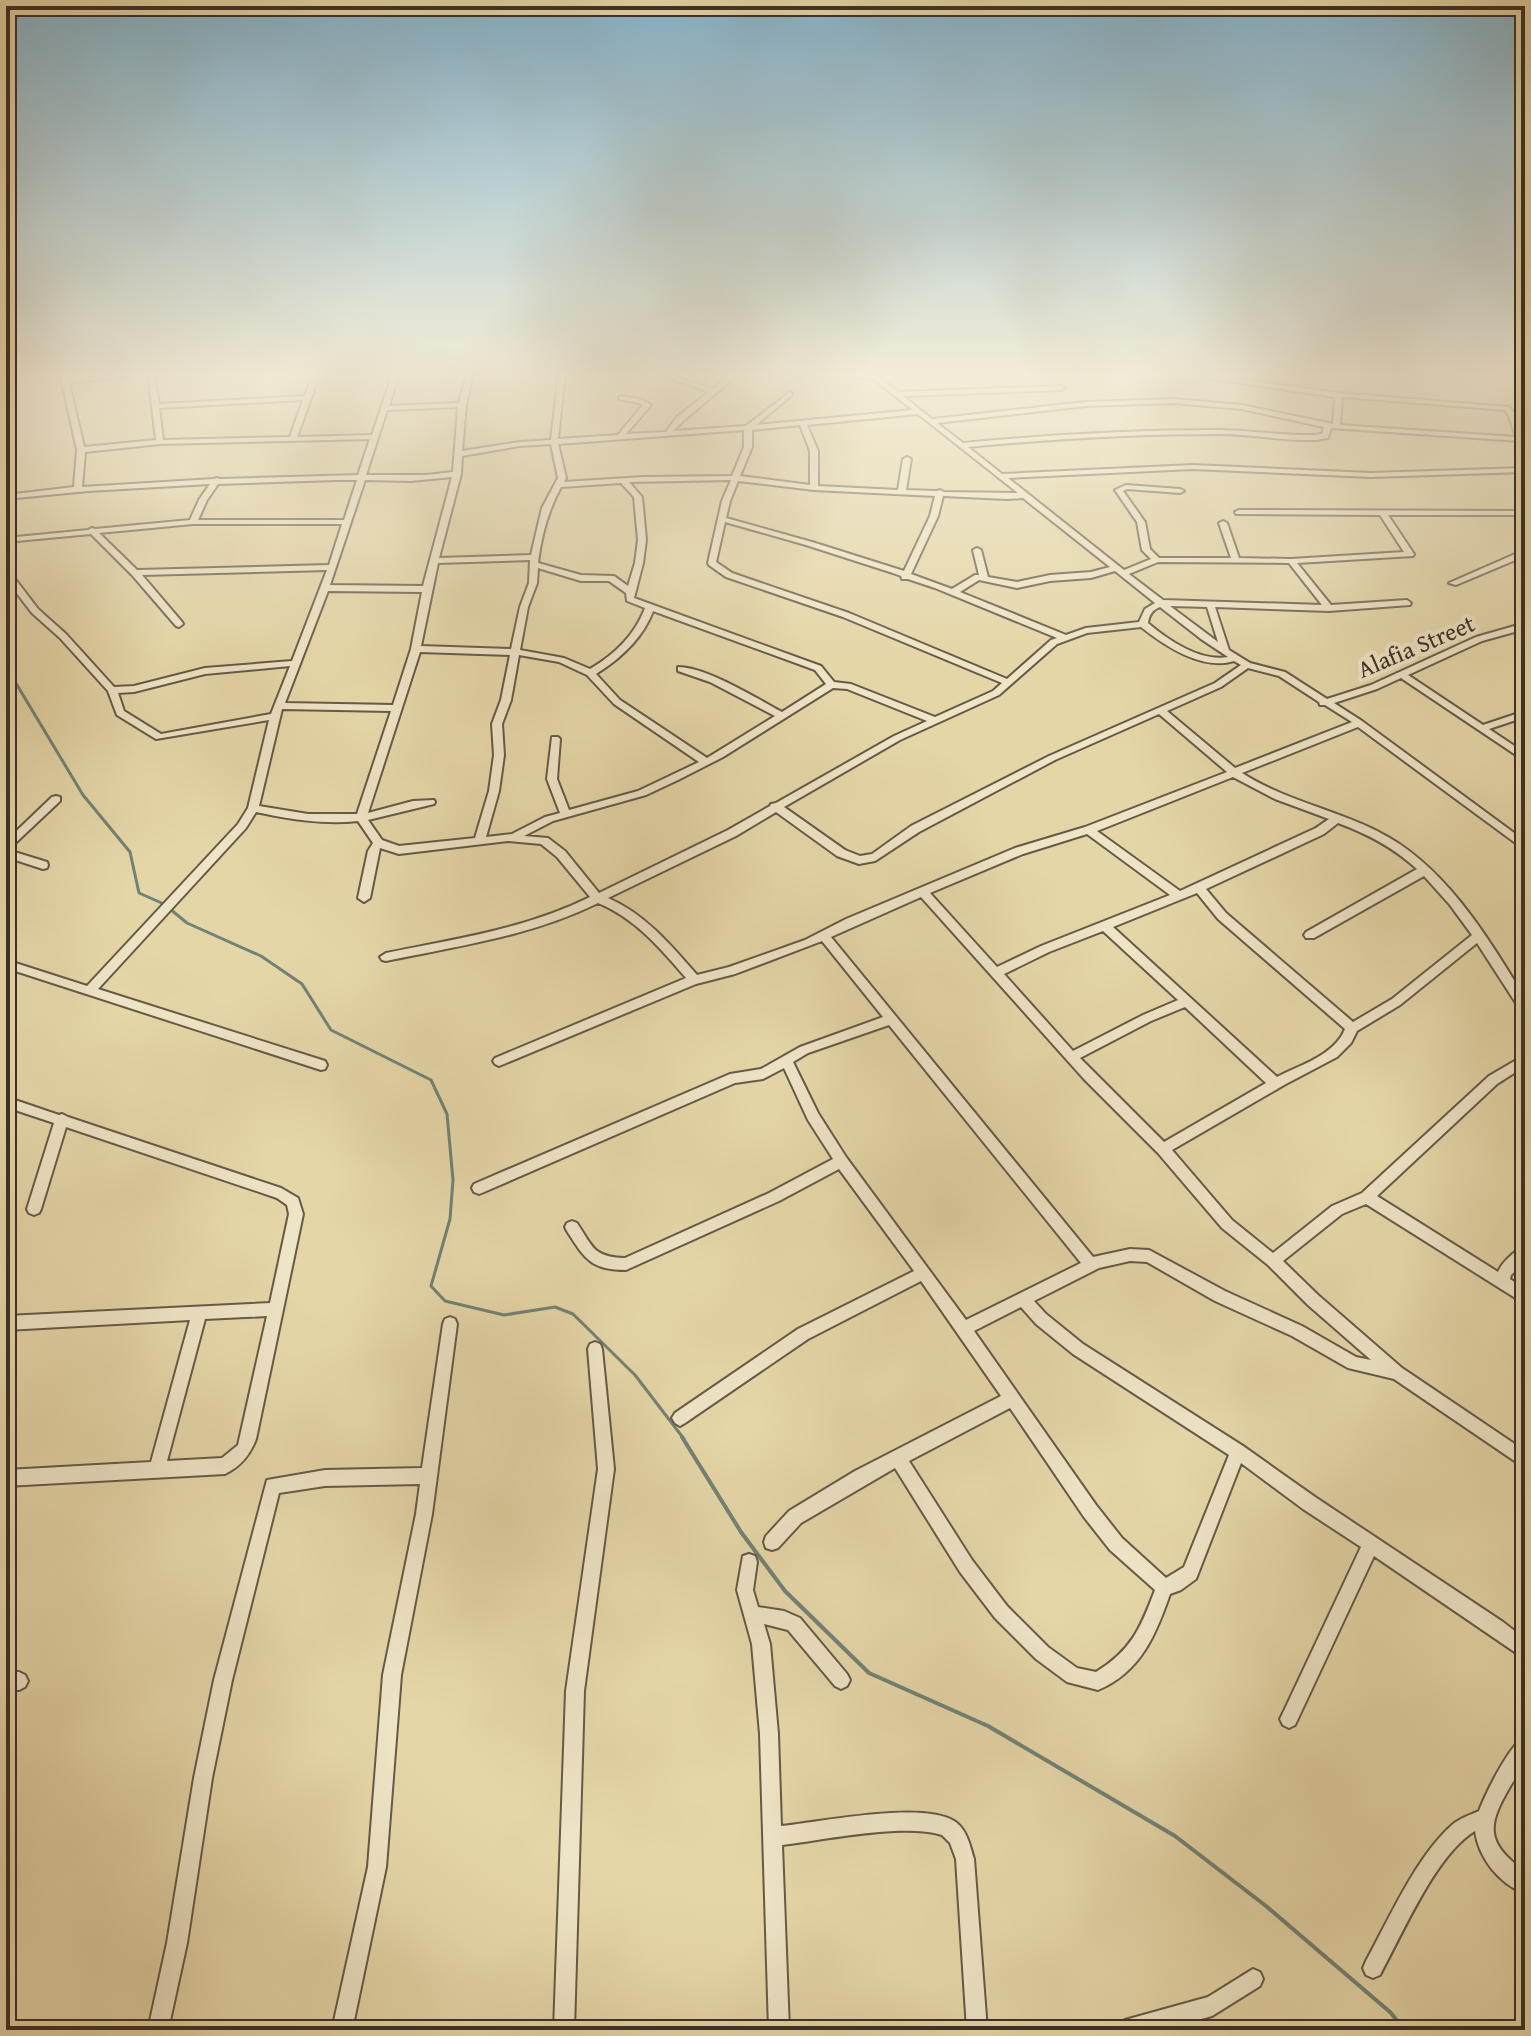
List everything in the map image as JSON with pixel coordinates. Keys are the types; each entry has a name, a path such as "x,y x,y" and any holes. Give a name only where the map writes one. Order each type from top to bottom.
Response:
{"street":[{"path":"78,487 80,468"},
{"path":"91,989 242,826 253,808 277,711 325,588 366,468"},
{"path":"361,818 416,649 427,589 457,468"},
{"path":"479,842 494,791 499,755 497,724 506,700 544,515 559,485 561,468"},
{"path":"739,468 726,501 712,559 720,571 846,615 1009,683"},
{"path":"814,468 814,488"},
{"path":"902,490 906,468"},
{"path":"991,468 1234,658 1247,665 1282,674 1323,703 1359,723 1525,846"},
{"path":"1001,476 1171,468"},
{"path":"1216,468 1371,475 1525,470"},
{"path":"6,497 78,487 217,480 425,479 457,474"},
{"path":"559,485 735,478 814,488 1007,497 1025,495"},
{"path":"193,522 217,480"},
{"path":"624,481 638,495 642,540 630,599 818,668 831,685 859,690 934,720"},
{"path":"1157,560 1146,550 1141,522 1119,490 1126,487 1180,491"},
{"path":"905,577 934,516 940,492"},
{"path":"1239,512 1525,513"},
{"path":"953,592 978,577 1017,585 1050,578 1120,571 1157,560 1291,561 1410,554 1383,513"},
{"path":"722,519 775,533 953,592 1063,637"},
{"path":"6,540 193,522 348,522"},
{"path":"1223,523 1236,560"},
{"path":"92,530 179,624"},
{"path":"977,550 984,577"},
{"path":"1453,583 1525,553"},
{"path":"434,561 535,561 581,578 611,578 630,592"},
{"path":"1291,561 1329,608"},
{"path":"135,573 332,567"},
{"path":"6,573 35,611 63,636 112,690 120,713 159,737 277,711 396,708"},
{"path":"325,588 427,589"},
{"path":"1143,624 1148,610 1162,603 1211,607 1329,608 1407,603"},
{"path":"590,673 608,663 645,624 650,607"},
{"path":"1211,607 1225,650"},
{"path":"386,957 514,931 553,918 732,833 775,806 934,720 996,693 1049,645 1063,637 1143,624"},
{"path":"1143,624 1155,635 1205,658 1223,662 1234,658"},
{"name":"Alafia Street","path":"1323,703 1364,691 1479,639 1525,626"},
{"path":"416,649 515,652 561,660 590,673 617,702 705,761"},
{"path":"112,690 134,689 205,671 296,663"},
{"path":"775,806 851,859 868,859 915,829 1052,758 1218,685 1247,665"},
{"path":"681,669 713,680 780,715"},
{"path":"1401,674 1525,758"},
{"path":"505,839 565,813 642,793 803,705 831,685"},
{"path":"1161,711 1258,788 1372,832 1400,849 1425,870 1501,966 1523,1001"},
{"path":"1483,728 1525,714"},
{"path":"499,1061 694,980 731,971 824,936 886,906 924,893 1019,851 1089,830 1359,723"},
{"path":"555,739 552,779 565,813"},
{"path":"43,865 6,850 56,799"},
{"path":"253,808 280,814 361,818 405,805 430,802"},
{"path":"361,818 378,843 388,849 413,851 505,839 541,839 561,854 596,897 619,907 663,943 694,980"},
{"path":"997,972 1045,949 1199,888 1320,831 1335,820"},
{"path":"1089,830 1178,895"},
{"path":"364,898 373,851 378,843"},
{"path":"1310,935 1425,870"},
{"path":"1199,888 1222,916 1352,1028"},
{"path":"924,893 1072,1057 1163,1149 1227,1224 1273,1261 1397,1373 1525,1460"},
{"path":"1105,926 1275,1083"},
{"path":"824,936 1091,1265"},
{"path":"1163,1149 1275,1083 1333,1054 1347,1040 1352,1028 1396,1002 1477,937"},
{"path":"6,964 321,1065"},
{"path":"1072,1057 1133,1024 1186,1002"},
{"path":"479,1188 734,1078 763,1074 804,1050 891,1019"},
{"path":"1273,1261 1337,1210 1367,1197 1493,1080 1525,1060"},
{"path":"787,1062 813,1116 841,1161 924,1273 1011,1399 1116,1544 1164,1587"},
{"path":"6,1102 231,1175 293,1202 296,1214 244,1450 225,1466 6,1478"},
{"path":"34,1209 62,1119"},
{"path":"572,1227 595,1260 604,1264 626,1264 774,1197 841,1161"},
{"path":"1367,1197 1417,1231 1476,1263 1525,1297"},
{"path":"1502,1281 1505,1271 1525,1253"},
{"path":"962,1329 1091,1265 1130,1255 1149,1256 1220,1296 1297,1331 1353,1363 1397,1373"},
{"path":"680,1418 803,1334 924,1273"},
{"path":"1023,1299 1078,1349 1238,1451 1525,1650"},
{"path":"6,1323 274,1309"},
{"path":"157,1470 199,1313"},
{"path":"342,2030 377,1867 392,1675 424,1514 450,1324"},
{"path":"564,2030 575,1691 606,1469 595,1349"},
{"path":"772,1542 795,1517 1011,1399"},
{"path":"1164,1587 1175,1584 1190,1573 1238,1451"},
{"path":"898,1458 966,1566 1001,1612 1042,1653 1073,1676 1098,1681 1113,1672 1143,1644 1164,1587"},
{"path":"158,2030 177,1943 203,1778 223,1680 273,1486 325,1478 428,1476"},
{"path":"1289,1719 1371,1543"},
{"path":"749,1562 745,1590 761,1644 769,1734 779,2030"},
{"path":"751,1614 784,1619 794,1624 841,1680"},
{"path":"1525,1746 1486,1818 1483,1839 1494,1858 1525,1884"},
{"path":"1373,1968 1421,1882 1454,1835 1467,1825 1486,1818"},
{"path":"771,1837 918,1822 945,1825 959,1837 965,1859 977,2030"},
{"path":"1126,2030 1212,2006 1253,1979"}],"waterway":[{"path":"6,672 14,680 83,795 130,852 139,893 164,904"},
{"path":"170,909 187,923 261,956 302,984 331,1030 431,1080 447,1114 453,1180 450,1219 431,1286 445,1301 504,1315 555,1307 573,1314 635,1375 684,1439"},
{"path":"682,1437 741,1532 785,1591 869,1673 988,1726 1175,1836 1266,1906 1390,2012 1405,2030"}]}
